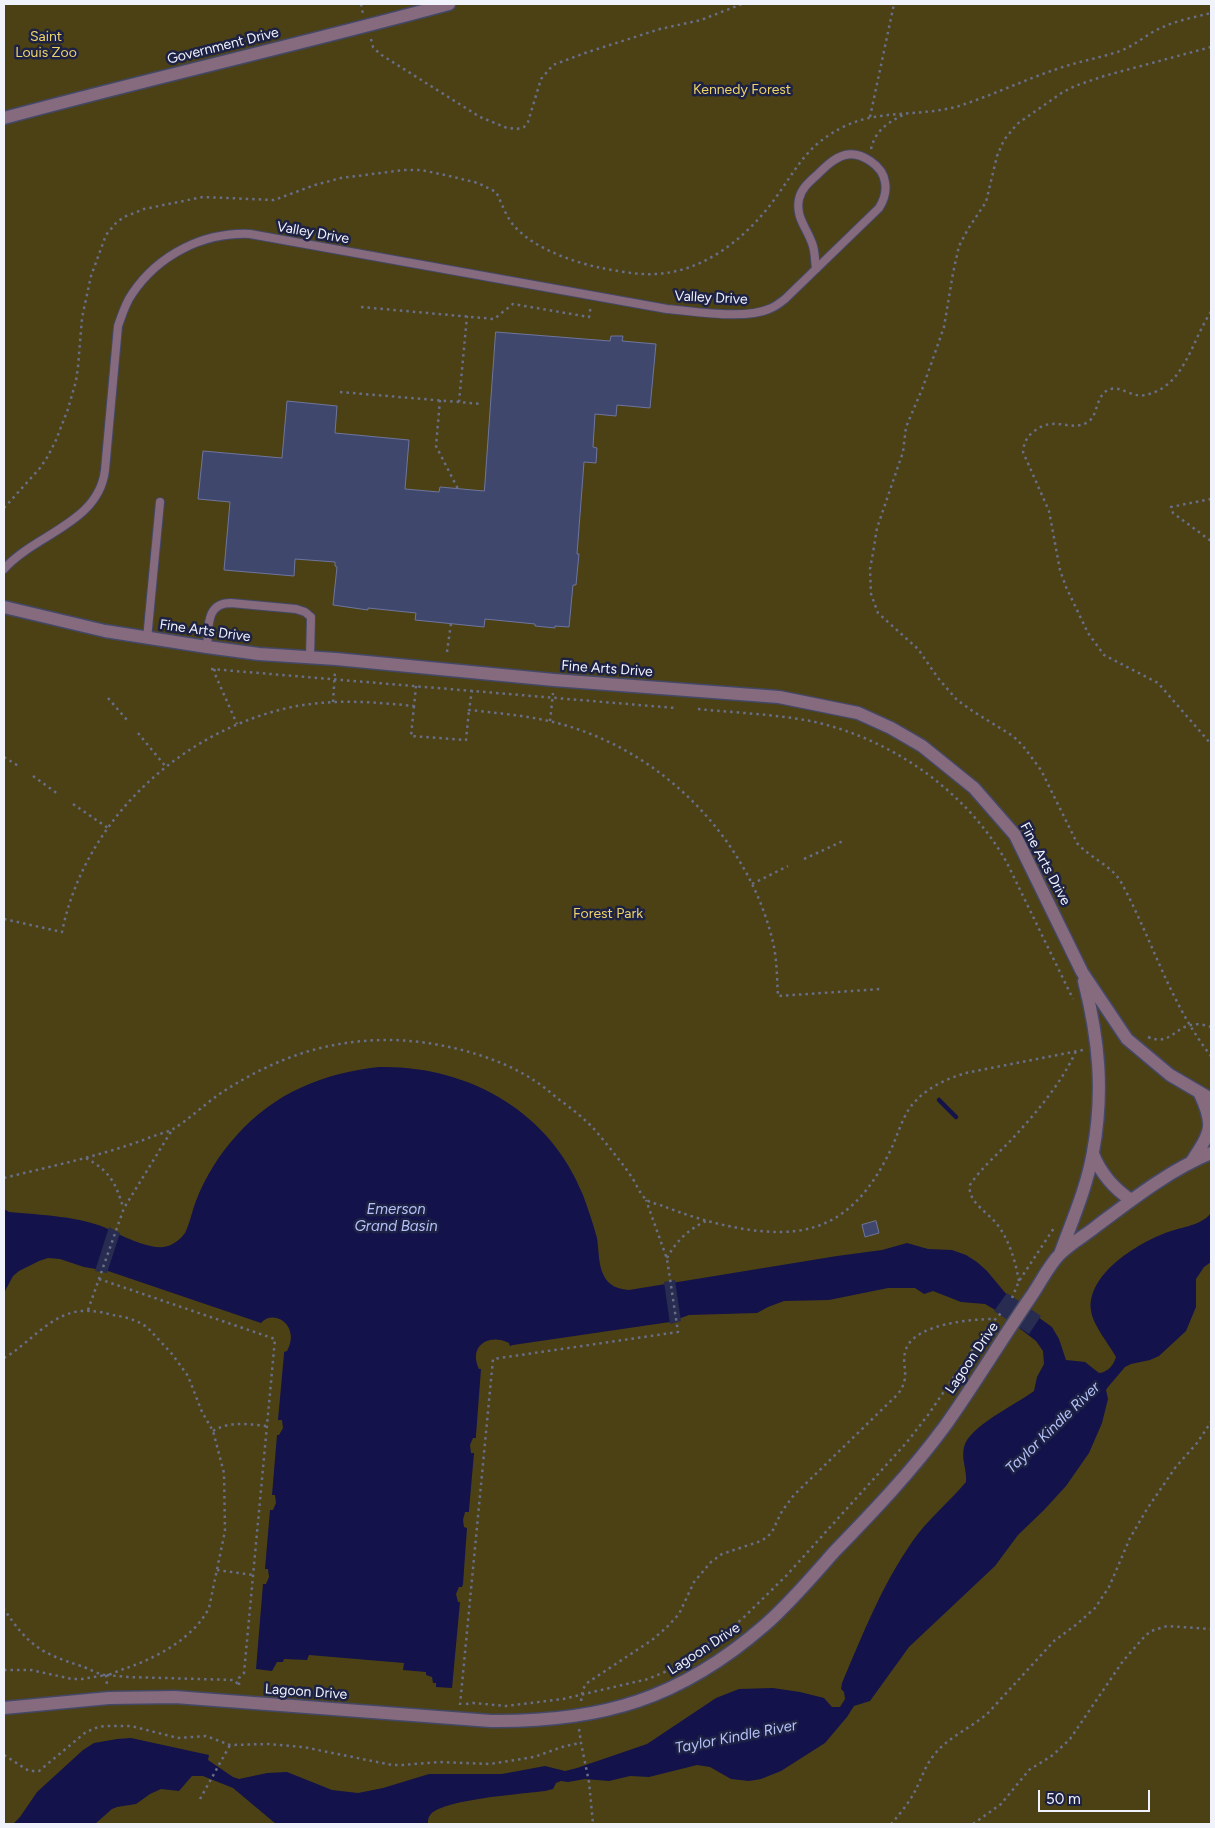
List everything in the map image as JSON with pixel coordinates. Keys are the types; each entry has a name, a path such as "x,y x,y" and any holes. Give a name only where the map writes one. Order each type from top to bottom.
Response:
{"street":[{"name":"Government Drive","path":"4,118 449,4"},
{"name":"Fine Arts Drive","path":"4,607 105,631 207,647 554,680 779,697 858,713 891,728 922,746 974,788 995,810 1015,835 1082,972 1127,1038 1170,1076 1206,1096 1210,1125 1206,1139 1192,1161"},
{"name":"Fine Arts Drive","path":"1060,1255 1083,1190 1093,1154 1099,1090 1098,1046 1082,972"},
{"name":"Lagoon Drive","path":"4,1708 109,1698 175,1697 491,1721 533,1721 626,1706 686,1681 726,1656 783,1608 863,1522 928,1448 1060,1255 1131,1200 1192,1161 1211,1153"},
{"path":"1093,1154 1106,1178 1117,1191 1131,1200"}],"lane":[{"path":"816,268 814,248 801,221 798,210 799,198 804,187 836,158 858,155 868,160"},
{"name":"Valley Drive","path":"4,569 28,548 83,512 100,490 105,470 118,326 131,296 150,272 188,246 220,236 250,234 667,309 730,314 760,312 769,310 782,302 879,208 884,199 885,181 882,173 868,160"},
{"path":"147,639 160,502"},
{"path":"207,647 210,616 217,606 223,603 296,609 305,612 311,617 310,658"}],"path":[{"path":"361,4 364,18"},
{"path":"369,33 373,47 380,54 480,117 512,129 526,125 541,79 553,65 660,29 701,20 742,4"},
{"path":"870,117 894,4"},
{"path":"4,508 40,468 56,440 68,409 76,380 82,318 91,276 106,235 116,223 132,213 203,197 274,200 340,178 404,170 421,170 478,183 493,189 515,227 532,240 558,255 593,266 623,272 654,274 679,270 724,250 761,216 818,142 847,125 870,117 950,108 978,100 1058,68 1118,51 1164,26 1211,13"},
{"path":"1211,47 1104,76 1075,86 1063,92 1018,124 1004,140 997,156 986,202 959,246 944,327 923,387 906,427 903,452 877,528 870,569 871,594 878,613 918,649 947,690 957,700 1013,736 1024,746 1041,770 1077,843 1088,855 1117,875 1136,910 1180,1008 1211,1056"},
{"path":"868,160 875,136 886,125 904,114"},
{"path":"361,307 494,319 512,304 589,317 593,296"},
{"path":"1211,312 1198,332 1184,365 1167,386 1142,396 1112,389 1102,396 1093,418 1088,422 1071,425 1049,423 1027,438 1024,443 1023,452 1049,511 1058,559 1066,587 1088,633 1104,655 1158,683 1211,744"},
{"path":"459,403 467,316"},
{"path":"340,392 482,404"},
{"path":"440,400 436,446 458,489"},
{"path":"1211,498 1171,507 1174,513 1211,540"},
{"path":"447,652 451,623"},
{"path":"211,669 675,708"},
{"path":"215,669 214,672 237,724"},
{"path":"333,702 335,669"},
{"path":"416,686 411,736 466,740 472,690"},
{"path":"550,721 553,689"},
{"path":"108,698 127,720"},
{"path":"4,919 62,932 71,896 92,853 108,828 136,794 166,767 194,746 237,724 281,710 333,702 370,702 414,706"},
{"path":"698,709 793,719 834,727 891,751 933,779 975,818 998,847 1011,870 1074,1002"},
{"path":"469,710 513,714 550,721 581,730 612,743 641,759 677,786 721,834 752,884 772,941 778,996 880,989"},
{"path":"138,733 166,767"},
{"path":"4,757 20,767"},
{"path":"33,776 58,794"},
{"path":"73,804 108,828"},
{"path":"804,859 843,841"},
{"path":"752,884 788,866"},
{"path":"1144,1034 1149,1038 1161,1040 1190,1025 1201,1024 1211,1026"},
{"path":"4,1178 130,1145 173,1128 199,1108 268,1065 300,1053 346,1043 374,1041 422,1043 461,1049 497,1062 533,1079 591,1125 616,1155 646,1200 667,1259 678,1332 493,1359 460,1705 473,1703 506,1706 582,1696 659,1675 690,1656 742,1619 786,1576 907,1442 928,1415 994,1319"},
{"path":"1082,1041 1083,1050"},
{"path":"646,1200 707,1221 735,1227 771,1231 796,1231 826,1221 845,1211 866,1193 878,1174 910,1108 934,1086 949,1078 966,1073 1076,1051 1068,1069 1057,1084 1014,1138 970,1185 969,1190 973,1199 996,1223 1008,1243 1016,1265 1019,1281"},
{"path":"88,1310 119,1218 173,1128"},
{"path":"86,1158 102,1167 109,1175 120,1195 124,1208"},
{"path":"667,1259 676,1243 688,1232 707,1221"},
{"path":"1013,1297 1019,1281 1054,1227"},
{"path":"99,1278 275,1339 244,1673 239,1678 238,1690 248,1692"},
{"path":"4,1358 22,1347 61,1316 88,1310 143,1323 185,1370 202,1412 213,1431 224,1472 226,1498 225,1530 209,1608 195,1626 176,1643 153,1657 106,1674 82,1679 72,1679 31,1670 4,1670"},
{"path":"581,1702 587,1683 652,1640 673,1622 679,1614 694,1582 711,1562 722,1554 762,1540 772,1532 782,1511 794,1495 904,1386 906,1377 906,1349 911,1341 929,1330 972,1319 994,1319 1000,1316"},
{"path":"891,1824 914,1794 937,1751 946,1742 988,1713 1054,1641 1095,1608 1109,1587 1130,1538 1147,1510 1175,1468 1197,1443 1211,1422"},
{"path":"213,1431 224,1425 266,1426"},
{"path":"217,1570 252,1574"},
{"path":"4,1609 21,1633 40,1650 61,1661 106,1674 128,1677 234,1680 239,1685"},
{"path":"973,1824 1001,1804 1029,1770 1053,1755 1070,1739 1123,1661 1151,1631 1167,1626 1211,1629"},
{"path":"4,1755 29,1771 39,1771 86,1732 106,1726 131,1726 178,1738 206,1736 230,1745 268,1744 303,1747 392,1765 439,1762 490,1764 534,1758 565,1746 580,1744"},
{"path":"579,1732 589,1782 593,1824"},
{"path":"200,1799 230,1745"}],"green space":[{"name":"Forest Park","path":"4,4 1211,4 1211,1824 4,1824"}],"water":[{"name":"Emerson Grand Basin","path":"379,1067 412,1068 443,1074 474,1084 502,1099 527,1117 550,1139 568,1165 583,1195 592,1221 597,1238 602,1272 608,1282 621,1289 629,1290 882,1250 907,1243 928,1249 952,1250 966,1255 977,1262 1007,1295 1052,1327 1059,1339 1066,1360 1085,1362 1099,1373 1110,1368 1116,1357 1092,1316 1092,1297 1105,1273 1115,1263 1152,1239 1195,1224 1211,1213 1211,1262 1204,1267 1196,1279 1196,1307 1186,1331 1159,1356 1125,1367 1106,1390 1108,1399 1102,1423 1089,1453 1066,1486 1018,1535 995,1566 909,1647 870,1701 854,1706 825,1743 781,1771 761,1779 749,1781 731,1779 710,1767 697,1765 649,1777 630,1776 609,1781 585,1779 568,1782 561,1781 556,1783 553,1789 545,1791 452,1804 431,1814 428,1824 276,1824 233,1788 203,1776 192,1776 179,1791 161,1789 136,1804 112,1809 95,1824 13,1824 37,1792 83,1750 94,1743 117,1739 131,1738 209,1755 208,1760 239,1779 267,1773 287,1772 332,1790 358,1793 383,1788 429,1774 502,1774 545,1766 565,1771 577,1768 647,1744 716,1698 739,1689 773,1688 800,1692 824,1698 832,1707 840,1707 845,1699 844,1692 841,1689 842,1683 873,1611 901,1558 918,1534 966,1482 963,1451 968,1439 984,1423 1034,1391 1037,1377 1044,1364 1043,1351 1036,1341 985,1304 961,1302 933,1291 924,1294 915,1288 888,1288 829,1300 784,1301 757,1313 689,1315 670,1322 510,1346 509,1343 502,1340 488,1341 478,1348 476,1354 476,1361 479,1369 481,1369 476,1438 473,1438 470,1445 471,1453 474,1453 469,1512 465,1512 463,1520 464,1527 467,1528 463,1584 462,1587 459,1587 456,1594 458,1602 460,1602 452,1688 436,1687 432,1677 426,1675 426,1672 403,1670 404,1663 309,1655 307,1660 284,1659 283,1662 277,1662 272,1671 256,1669 263,1584 266,1584 269,1577 268,1569 265,1569 270,1510 273,1510 276,1503 275,1495 272,1495 277,1435 279,1435 283,1428 282,1420 278,1420 284,1352 287,1351 291,1334 288,1327 279,1319 266,1319 261,1323 108,1271 84,1267 60,1259 48,1258 19,1271 13,1276 4,1293 4,1209 9,1212 61,1217 99,1225 128,1239 150,1246 163,1247 170,1245 185,1233 200,1192 218,1159 236,1136 266,1108 283,1097 319,1080 338,1074"}],"pier":[{"path":"109,1227 120,1233 107,1273 95,1271"},
{"path":"675,1280 681,1321 670,1324 664,1282"},
{"path":"1007,1293 1041,1316 1029,1334 994,1311"}],"building":[{"path":"496,332 610,341 611,336 623,336 622,341 656,344 650,408 617,405 616,416 595,414 593,447 597,448 596,463 584,462 577,554 579,554 576,585 573,585 569,627 555,626 555,628 485,619 484,627 415,620 416,613 368,608 368,610 333,605 337,567 335,562 295,559 294,576 224,570 230,502 198,499 203,451 282,458 287,401 337,406 335,433 409,440 405,489 439,492 440,487 484,491"},
{"path":"876,1221 879,1233 865,1237 862,1225"}],"waterway":[{"path":"939,1100 956,1117"}],"park label":[{"name":"Saint Louis Zoo","path":"46,46"},
{"name":"Kennedy Forest","path":"742,90"}],"water label":[{"name":"Taylor Kindle River","path":"1053,1428"},
{"name":"Taylor Kindle River","path":"736,1737"}]}
